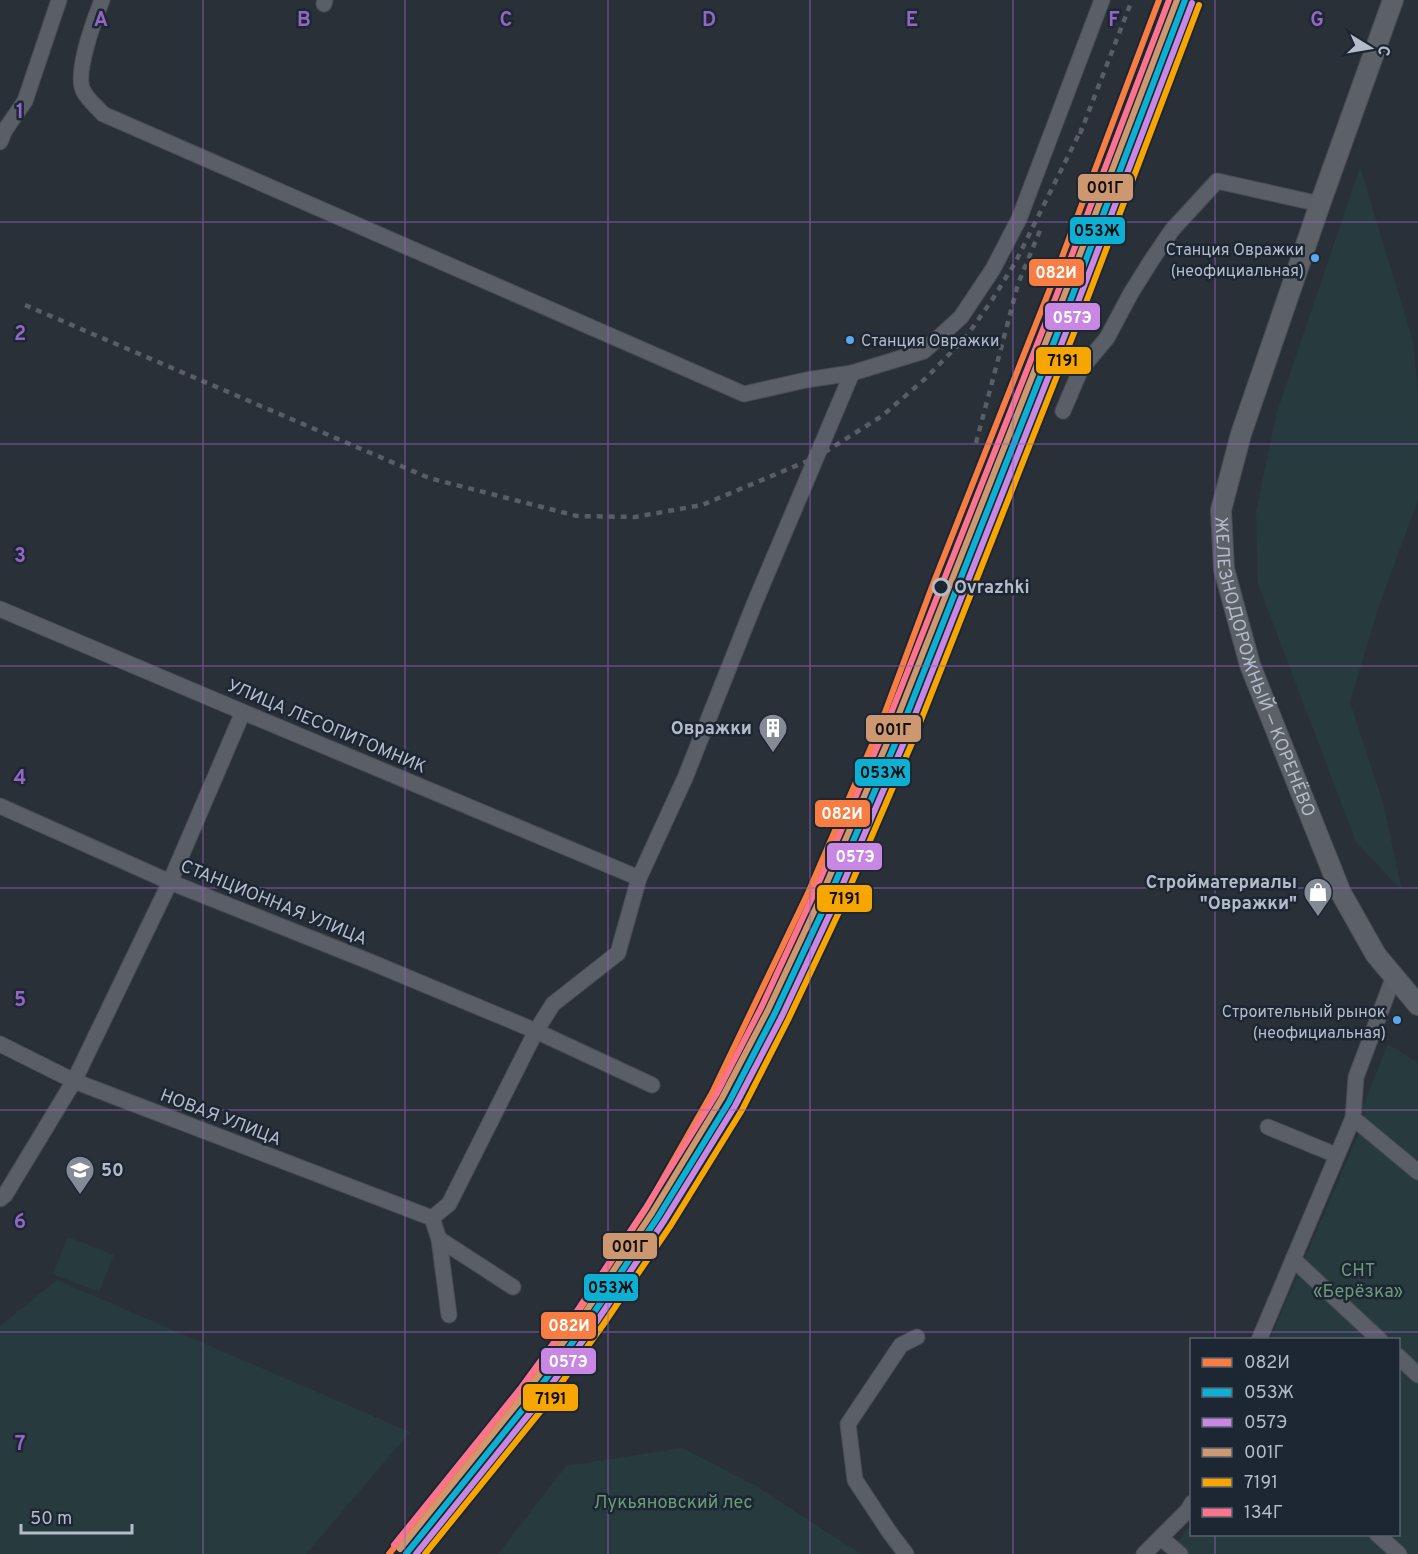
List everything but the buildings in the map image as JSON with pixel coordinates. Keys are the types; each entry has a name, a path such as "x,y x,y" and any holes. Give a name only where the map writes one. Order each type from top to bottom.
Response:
{"main road":[{"name":"ЖЕЛЕЗНОДОРОЖНЫЙ — КОРЕНЁВО","path":"1393,0 1241,434 1221,510 1224,569 1250,665 1341,893 1376,956 1418,1005"}],"street":[{"path":"2,133 25,101 59,0"},
{"path":"102,0 80,74 82,91 103,114 744,394 852,373 924,351 961,317 996,262 1019,219 1102,0"},
{"path":"1063,411 1081,369 1107,338 1151,261 1172,230 1217,181 1320,204"},
{"path":"449,1315 439,1239 432,1218 449,1204 536,1031 553,1004 618,953 639,878 686,778 755,602 852,373"},
{"name":"УЛИЦА ЛЕСОПИТОМНИК","path":"0,609 639,878"},
{"path":"0,1199 5,1195 74,1081 170,882 243,712"},
{"name":"СТАНЦИОННАЯ УЛИЦА","path":"0,806 170,882 536,1031 652,1085"},
{"path":"1260,1338 1353,1118 1356,1077 1394,976"},
{"name":"НОВАЯ УЛИЦА","path":"0,1044 74,1081 432,1218"},
{"path":"1353,1118 1418,1172"},
{"path":"1268,1127 1336,1155"},
{"path":"439,1239 513,1287"},
{"path":"1293,1259 1378,1338"},
{"path":"906,1554 855,1480 848,1424 901,1345 917,1337"},
{"path":"1400,1358 1418,1375"},
{"path":"1144,1554 1190,1505"},
{"path":"1379,1536 1399,1554"},
{"path":"1161,1538 1180,1554"}],"green space":[{"path":"1360,167 1413,341 1418,392 1418,500 1379,606 1350,702 1384,806 1402,891 1356,842 1258,584 1256,513 1276,415"},
{"name":"СНТ «Берёзка»","path":"1388,1044 1418,1063 1418,1554 1169,1554 1190,1526 1190,1536 1400,1536 1400,1338 1270,1338 1366,1117 1361,1111"},
{"path":"68,1237 114,1255 99,1292 53,1274"},
{"path":"57,1280 410,1432 306,1554 0,1554 0,1326"},
{"name":"Лукьяновский лес","path":"682,1448 756,1486 861,1554 498,1554 566,1466"}],"railway":[{"path":"1080,134 1132,0"},
{"path":"25,305 429,478 577,516 635,517 702,505 817,457 882,416 926,378 966,337 992,300 1015,263 1082,128"},
{"path":"976,443 1018,284 1041,228"}],"transit line":[{"name":"082И","path":"389,1554 526,1386 580,1309 647,1207 712,1093 808,893 878,731 933,584 1053,281 1159,0"},
{"name":"134Г","path":"394,1545 520,1389 579,1308 645,1209 716,1095 762,1006 812,898 884,731 1057,294 1169,0"},
{"name":"001Г","path":"400,1549 526,1393 585,1313 652,1213 722,1098 768,1010 819,901 891,734 1064,296 1177,0"},
{"name":"053Ж","path":"406,1554 532,1398 591,1317 658,1217 729,1102 775,1013 826,904 898,737 1071,299 1185,0"},
{"name":"057Э","path":"416,1554 538,1403 597,1321 664,1221 735,1106 782,1016 833,907 905,740 1078,302 1192,3"},
{"name":"7191","path":"425,1554 544,1407 671,1225 742,1110 788,1020 840,910 912,743 1085,305 1199,5"}],"place":[{"name":"Станция Овражки (неофициальная)","path":"1315,258"},
{"name":"Станция Овражки","path":"850,340"},
{"name":"Ovrazhki","path":"941,587"},
{"name":"Овражки","path":"773,754"},
{"name":"Стройматериалы \"Овражки\"","path":"1318,918"},
{"name":"Строительный рынок (неофициальная)","path":"1397,1020"},
{"name":"50","path":"80,1196"}]}
